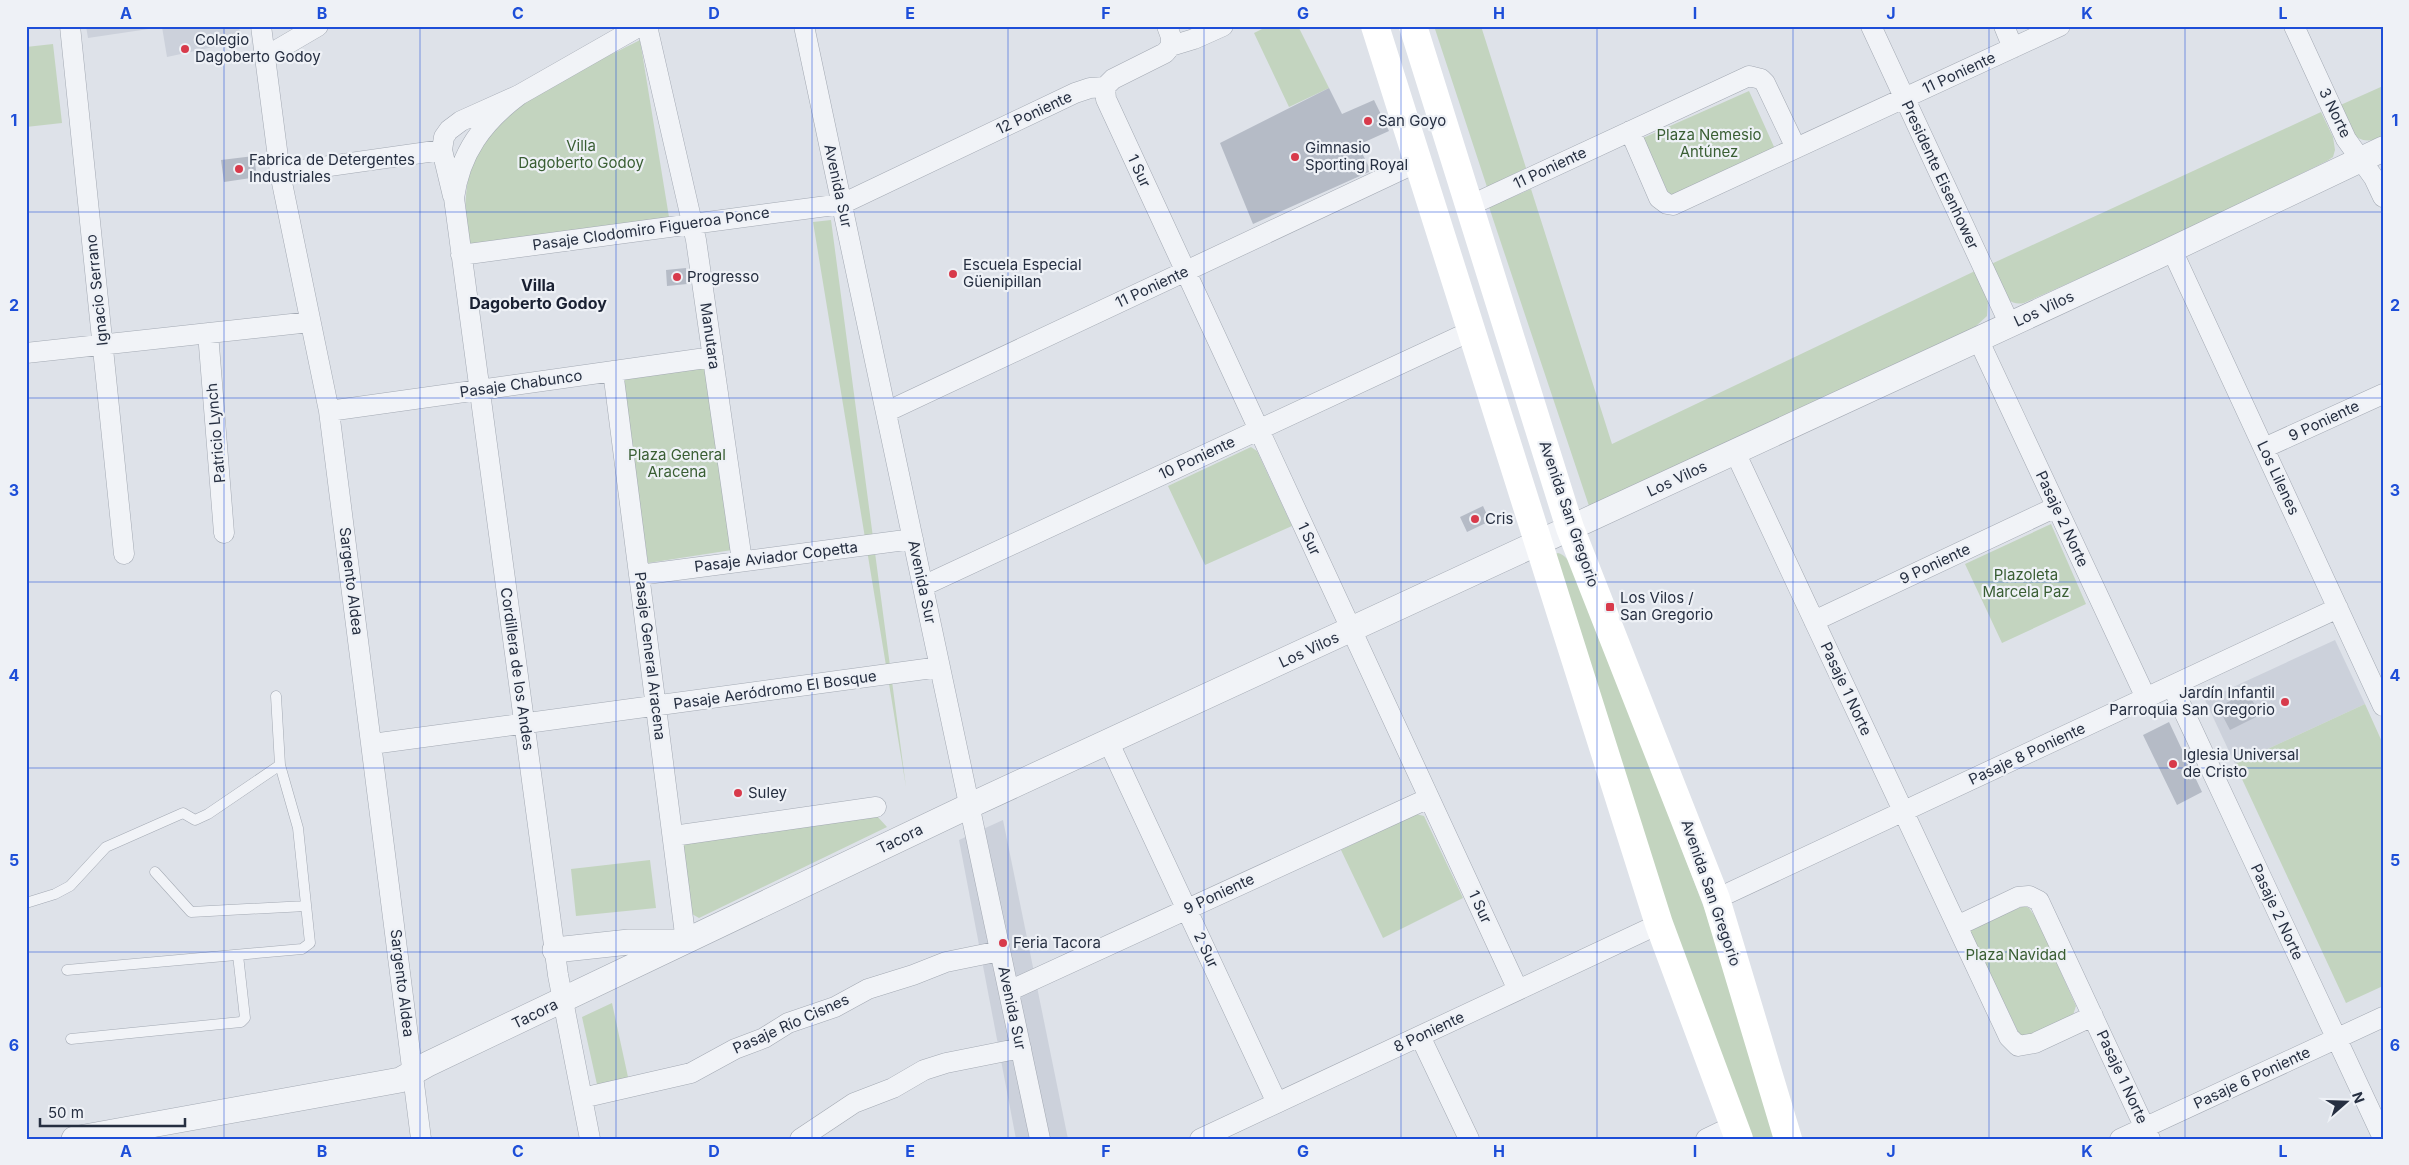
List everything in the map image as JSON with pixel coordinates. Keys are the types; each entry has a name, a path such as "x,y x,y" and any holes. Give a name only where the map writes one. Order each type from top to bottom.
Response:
{"main road":[{"path":"1375,26 1659,924 1737,1132"},
{"name":"Avenida San Gregorio","path":"1413,26 1570,528 1716,899 1788,1139"}],"street":[{"name":"Ignacio Serrano","path":"70,26 124,554"},
{"name":"Sargento Aldea","path":"261,26 280,173 329,411 421,1139"},
{"path":"265,57 318,26"},
{"path":"280,173 442,150 444,137 455,125 519,95 640,26"},
{"name":"Manutara","path":"647,26 696,240 742,561"},
{"name":"Avenida Sur","path":"804,26 1040,1139"},
{"path":"1166,26 1171,37 1170,46"},
{"name":"12 Poniente","path":"842,204 1075,94 1090,88 1105,87 1113,79 1165,53 1170,46 1194,40 1223,26"},
{"name":"Presidente Eisenhower","path":"1871,26 2010,325"},
{"name":"11 Poniente","path":"2004,26 2013,48"},
{"name":"11 Poniente","path":"1630,131 1659,198 1667,204 1673,205 2060,26"},
{"name":"3 Norte","path":"2294,26 2346,139 2372,155 2374,178 2383,197"},
{"name":"11 Poniente","path":"1469,206 1742,78 1755,76 1766,83 1796,148"},
{"name":"1 Sur","path":"1105,87 1106,99 1518,990"},
{"name":"Cordillera de los Andes","path":"454,198 456,180 467,153 483,127 519,95"},
{"name":"Cordillera de los Andes","path":"442,150 445,171 454,198 562,1001 582,1098 584,1138"},
{"name":"Los Vilos","path":"969,806 1109,743 2172,250 2372,155"},
{"name":"11 Poniente","path":"886,412 1418,162"},
{"name":"Pasaje Clodomiro Figueroa Ponce","path":"461,255 842,204"},
{"name":"Los Lilenes","path":"2172,250 2383,706"},
{"path":"26,353 310,322"},
{"name":"10 Poniente","path":"923,586 1472,331"},
{"name":"Patricio Lynch","path":"208,333 224,533"},
{"name":"Pasaje 2 Norte","path":"1978,339 2146,698"},
{"name":"Pasaje Chabunco","path":"329,411 713,357"},
{"name":"Pasaje General Aracena","path":"613,371 686,942"},
{"name":"9 Poniente","path":"2264,448 2383,394"},
{"name":"Pasaje 1 Norte","path":"1735,452 2009,1036 2015,1044 2021,1046 2035,1043 2093,1016"},
{"name":"9 Poniente","path":"1814,621 2056,507"},
{"name":"Pasaje Aviador Copetta","path":"639,574 913,539"},
{"name":"Pasaje 8 Poniente","path":"1716,899 2338,608"},
{"name":"Pasaje Aeródromo El Bosque","path":"372,744 940,667"},
{"name":"Pasaje 2 Norte","path":"2172,686 2383,1138"},
{"name":"2 Sur","path":"1109,743 1277,1103"},
{"name":"9 Poniente","path":"1009,991 1429,798"},
{"name":"Tacora","path":"74,1139 383,1085 413,1073 969,806"},
{"path":"673,836 876,807"},
{"name":"Pasaje 1 Norte","path":"1957,926 2024,895 2034,898 2042,904 2148,1133"},
{"name":"8 Poniente","path":"1200,1139 1659,924"},
{"path":"555,950 629,942 686,942"},
{"name":"Pasaje Río Cisnes","path":"582,1098 692,1073 735,1049 764,1038 788,1023 835,1008 868,988 913,975 946,962 1000,951"},
{"name":"Pasaje 6 Poniente","path":"2120,1139 2148,1133 2383,1017"},
{"path":"1420,1036 1469,1139"},
{"path":"800,1139 854,1103 894,1088 924,1070 946,1063 1021,1048"},
{"path":"1706,1139 1737,1132"}],"lane":[{"path":"67,970 302,949 310,943 298,828 280,765 276,696"},
{"path":"26,903 55,894 70,886 106,847 183,813 195,820 208,814 280,765"},
{"path":"155,872 191,912 306,906"},
{"path":"71,1039 241,1022 244,1018 238,955"}],"shaded area":[{"name":"Colegio Dagoberto Godoy","path":"86,26 239,26 241,41 167,57 162,27 88,38"},
{"name":"Jardín Infantil Parroquia San Gregorio","path":"2335,640 2365,704 2235,764 2205,700"},
{"name":"Feria Tacora","path":"1003,820 1068,1139 1016,1139 959,840"}],"green space":[{"path":"1268,26 1298,26 1329,88 1289,107 1254,33"},
{"path":"1434,26 1481,26 1526,168 1487,187"},
{"name":"Villa Dagoberto Godoy","path":"640,40 669,217 470,245 466,208 467,185 475,155 486,136 503,119 548,88"},
{"path":"53,44 62,123 26,127 26,47"},
{"path":"2383,86 2383,137 2373,140 2359,138 2349,129 2336,107"},
{"name":"Plaza Nemesio Antúnez","path":"1749,91 1775,149 1670,197 1643,138"},
{"path":"2321,112 2333,137 2335,150 2333,157 2327,161 2165,240 2024,303 2011,301 1998,285 1989,265"},
{"path":"1531,189 1612,444 1975,271 1988,301 1987,316 1975,327 1589,506 1489,207"},
{"path":"831,220 906,787 813,222"},
{"name":"Plaza General Aracena","path":"707,365 732,550 648,563 622,377"},
{"path":"1251,447 1257,451 1292,526 1205,565 1168,486"},
{"name":"Plazoleta Marcela Paz","path":"2051,524 2086,604 2002,643 1965,564"},
{"path":"1558,553 1567,558 1583,589 1706,913 1776,1139 1748,1139 1665,915 1555,554"},
{"path":"2365,704 2383,744 2383,986 2346,1003 2235,764"},
{"path":"1416,814 1424,816 1463,898 1383,938 1341,850"},
{"path":"876,815 887,827 699,918 692,914 683,840"},
{"path":"650,860 656,908 576,916 571,869"},
{"name":"Plaza Navidad","path":"2024,906 2029,908 2037,919 2076,1006 2072,1018 2035,1036 2020,1036 1969,929"},
{"path":"612,1003 628,1077 598,1089 582,1017"}],"building":[{"name":"Gimnasio Sporting Royal","path":"1329,88 1342,114 1374,100 1389,131 1358,145 1371,171 1253,224 1220,143"},
{"name":"Fabrica de Detergentes Industriales","path":"254,156 257,177 224,182 221,160"},
{"name":"Progresso","path":"686,268 687,284 667,286 666,270"},
{"name":"Cris","path":"1483,506 1490,521 1467,532 1460,517"},
{"path":"2248,692 2260,715 2230,730 2218,707"},
{"name":"Iglesia Universal de Cristo","path":"2169,722 2202,792 2177,805 2143,735"}],"place":[{"name":"Colegio Dagoberto Godoy","path":"185,49"},
{"name":"San Goyo","path":"1368,121"},
{"name":"Gimnasio Sporting Royal","path":"1295,157"},
{"name":"Fabrica de Detergentes Industriales","path":"239,169"},
{"name":"Escuela Especial Güenipillan","path":"953,274"},
{"name":"Progresso","path":"677,277"},
{"name":"Cris","path":"1475,519"},
{"name":"Los Vilos / San Gregorio","path":"1610,607"},
{"name":"Jardín Infantil Parroquia San Gregorio","path":"2285,702"},
{"name":"Iglesia Universal de Cristo","path":"2173,764"},
{"name":"Suley","path":"738,793"},
{"name":"Feria Tacora","path":"1003,943"}],"district":[{"name":"Villa Dagoberto Godoy","path":"538,294"}]}
